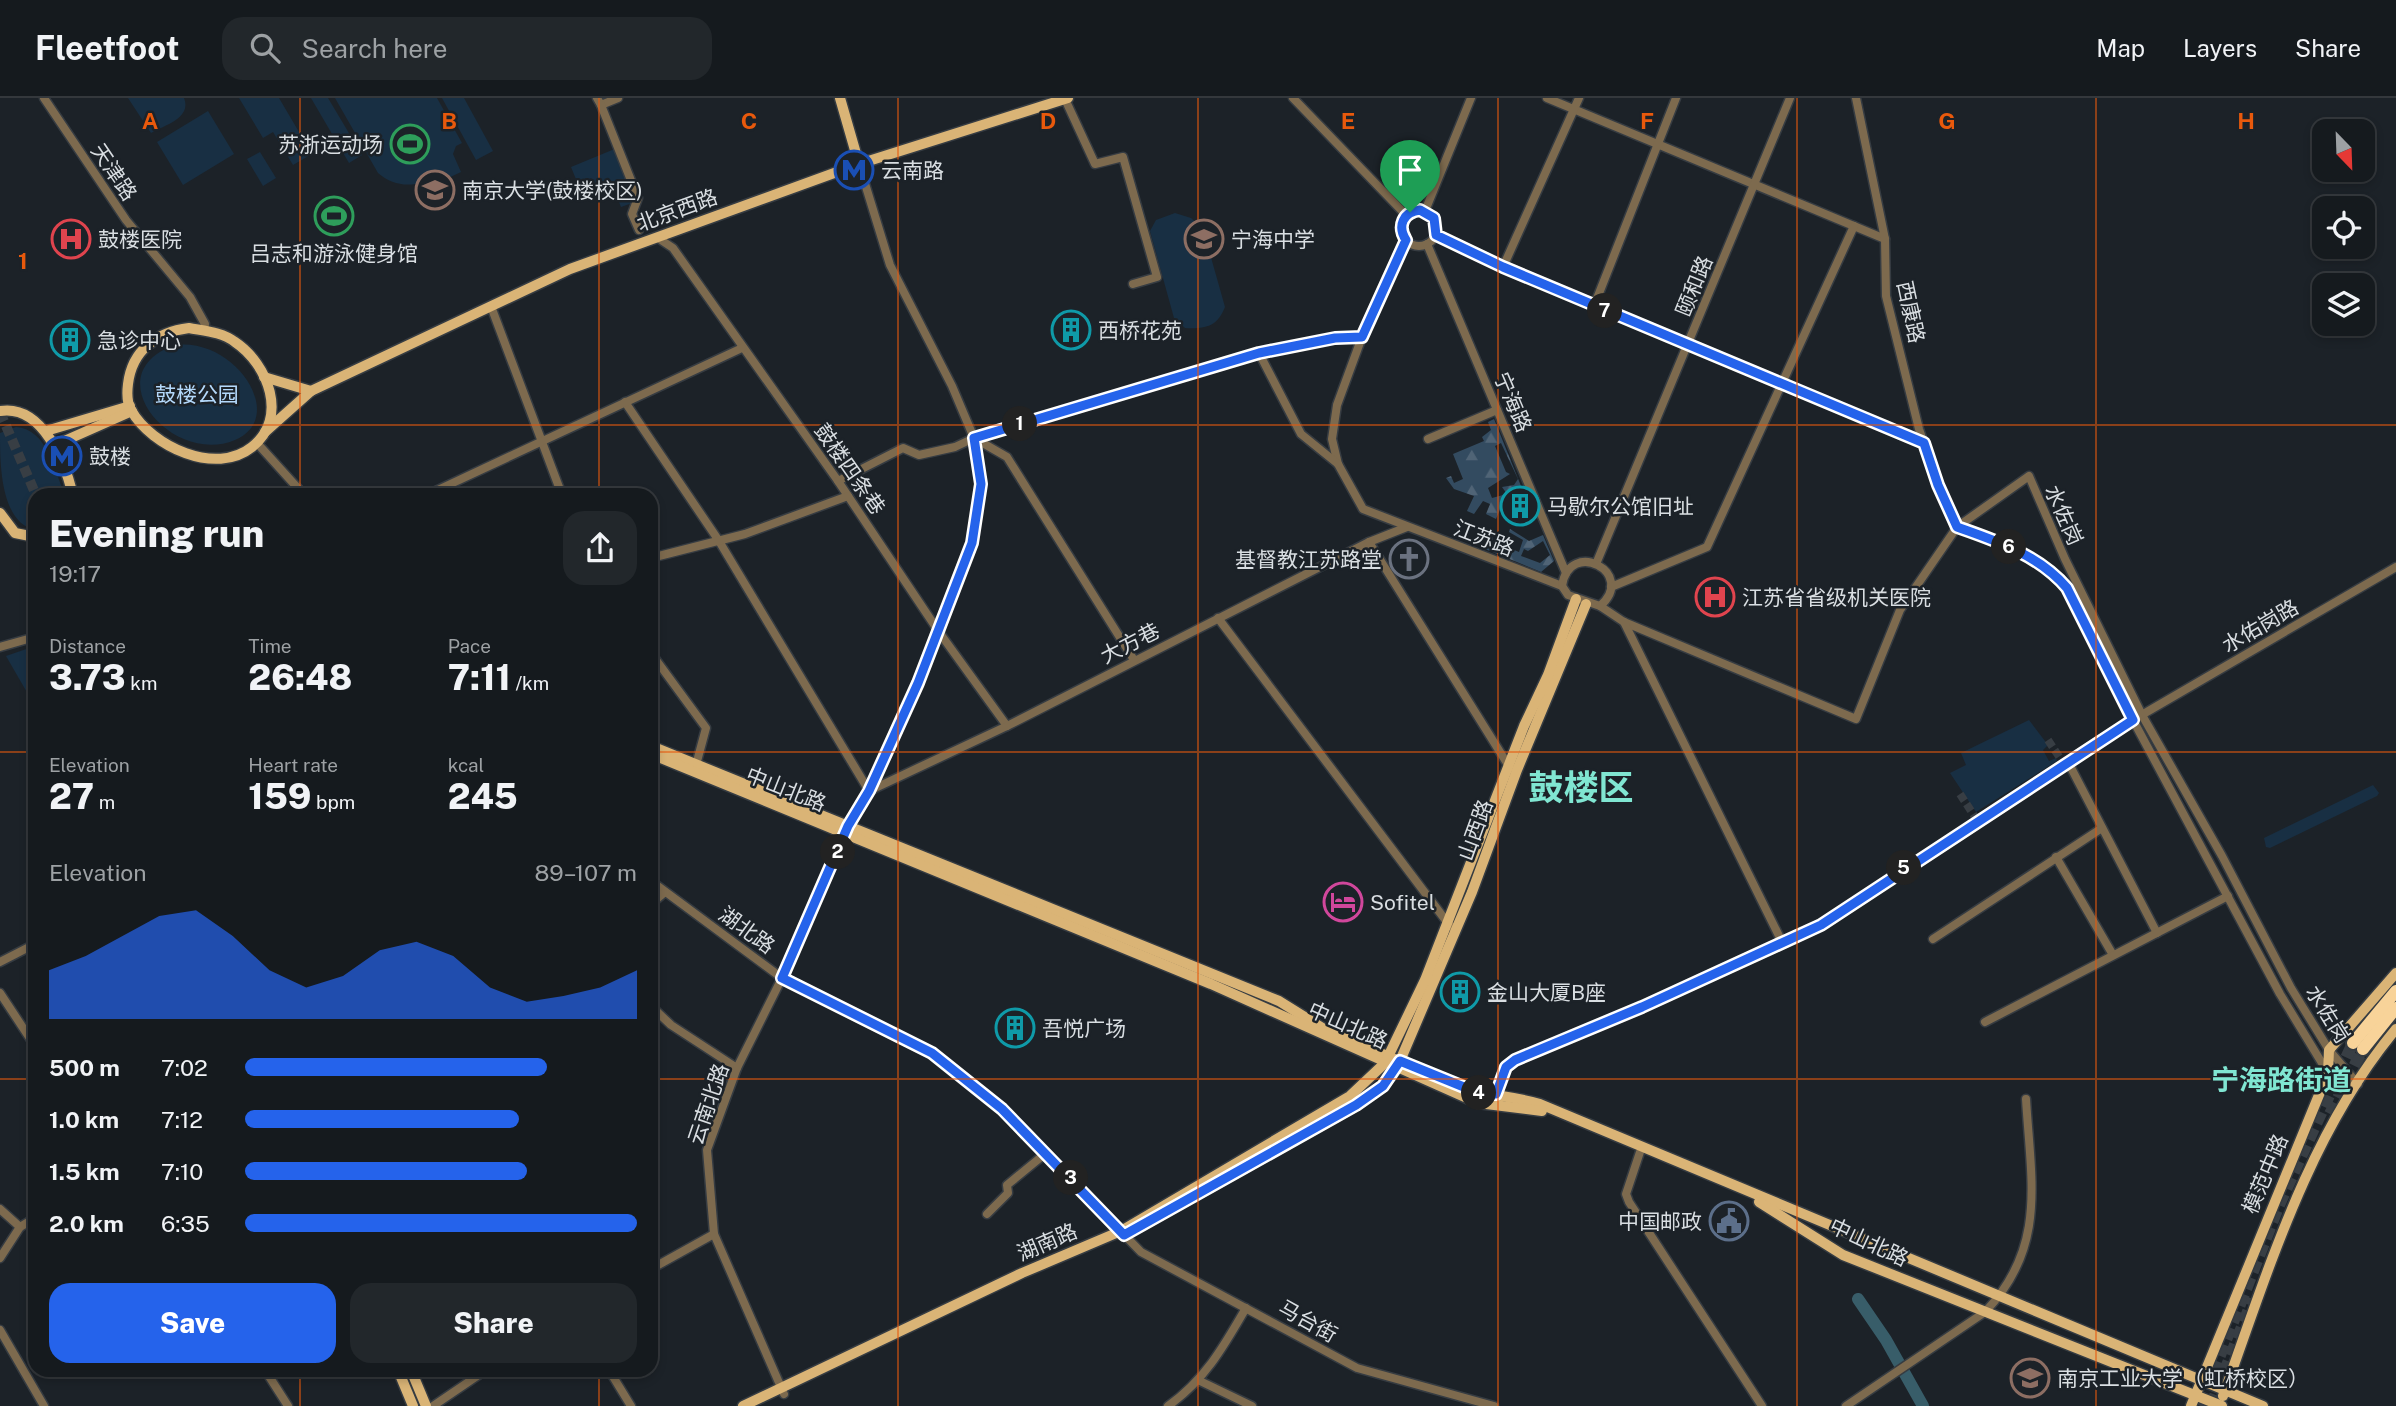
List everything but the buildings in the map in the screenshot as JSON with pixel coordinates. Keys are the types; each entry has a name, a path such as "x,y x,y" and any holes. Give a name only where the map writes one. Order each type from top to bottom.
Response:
{"highway":[{"path":"2396,991 2358,1046 2396,1008"}],"main road":[{"path":"840,98 859,164"},
{"name":"北京西路","path":"265,432 311,391 492,309 570,269 859,164 1067,98"},
{"path":"189,328 204,330 236,342 264,377 273,404 265,432 257,443 241,454 228,457 192,455 161,440 131,408 127,393 130,371 141,351 164,333 189,328"},
{"path":"264,377 311,391"},
{"path":"0,402 37,422 46,431 70,488"},
{"path":"46,431 131,408"},
{"path":"53,446 131,408"},
{"path":"0,411 14,411"},
{"path":"0,513 4,522 15,533 28,536"},
{"name":"山西路","path":"1399,1065 1576,599"},
{"name":"山西路","path":"1513,769 1586,604"},
{"name":"中山北路","path":"658,749 1399,1065 1472,1091 1540,1104 1761,1198 2002,1294 2263,1406"},
{"name":"中山北路","path":"658,757 847,830"},
{"name":"山西路","path":"1387,1060 1451,928"},
{"path":"2329,1050 2396,973"},
{"name":"模范中路","path":"2220,1406 2305,1184 2332,1125 2396,1030"},
{"name":"模范中路","path":"2191,1406 2328,1073 2329,1050"},
{"name":"湖南路","path":"1123,1233 1350,1096 1387,1060"},
{"name":"中山北路","path":"1399,1065 1478,1103 1538,1109 1760,1203 1843,1255 2220,1406"},
{"name":"湖南路","path":"743,1406 782,1391 1021,1273 1123,1233 1356,1105 1383,1086 1399,1065"},
{"path":"401,1377 413,1406"},
{"path":"414,1377 426,1406"},
{"name":"湖南路","path":"758,1406 782,1391"}],"street":[{"name":"天津路","path":"44,98 126,220 190,297 205,324 204,330"},
{"path":"618,98 599,101 638,198 632,215 639,230"},
{"path":"1067,98 1095,164 1123,157 1157,277 1133,284"},
{"path":"1293,98 1406,215"},
{"path":"1425,211 1471,98"},
{"path":"1547,98 1659,142 1885,239"},
{"path":"1503,267 1579,98"},
{"path":"1594,306 1676,98"},
{"name":"颐和路","path":"1596,564 1790,98"},
{"name":"西康路","path":"1856,98 1885,239 1886,296 1924,443 1938,485 1957,527"},
{"path":"847,830 869,791 939,632 972,543 981,484 974,438 952,386 890,265 859,164"},
{"path":"1425,211 1434,218 1436,235 1427,244 1416,246 1406,240 1401,225 1406,215 1425,211"},
{"path":"1600,606 1611,587 1707,547 1854,226"},
{"path":"1436,235 1594,306 1924,443"},
{"name":"鼓楼四条巷","path":"658,238 673,248 1007,726"},
{"name":"江苏路","path":"1406,240 1362,337 1333,422 1332,439 1338,464 1363,509 1562,586 1568,595 1586,604 1600,606 1624,622 1856,719 1900,610 1957,527"},
{"name":"宁海路","path":"1427,244 1566,573"},
{"path":"492,309 559,488"},
{"path":"838,481 903,448 919,455 955,447 974,438 1259,353 1325,340 1362,337"},
{"path":"441,488 742,348"},
{"path":"1259,353 1301,434 1338,464"},
{"path":"625,402 719,541 869,791"},
{"path":"1427,439 1497,410"},
{"path":"974,438 1007,457 1134,660"},
{"path":"257,443 298,488"},
{"name":"水佐岗","path":"1957,527 2029,476 2064,559 2142,715 2222,856 2291,988 2329,1050 2358,1084"},
{"path":"658,556 719,541 848,496"},
{"name":"大方巷","path":"869,791 1007,726 1369,542 1407,527"},
{"name":"水佐岗","path":"1957,527 1999,542 2055,574 2067,588 2133,720 2280,994 2328,1073 2358,1084"},
{"path":"1369,542 1513,769"},
{"path":"1562,586 1566,573 1579,563 1596,564 1606,571 1611,587"},
{"name":"水佑岗路","path":"1496,1094 1506,1067 1515,1060 1667,996 1821,925 2133,720 2396,567"},
{"path":"1218,618 1451,928"},
{"path":"1624,622 1782,942"},
{"path":"0,648 28,639"},
{"path":"658,663 706,728 696,765"},
{"path":"2068,762 2157,933"},
{"path":"1933,939 2102,828"},
{"name":"云南北路","path":"782,1391 715,1234 707,1150 737,1068 782,978 847,830"},
{"path":"2056,857 2113,955"},
{"name":"湖北路","path":"658,886 782,978 932,1053 1002,1109 1123,1233"},
{"path":"658,898 665,892"},
{"path":"1985,1022 2228,896"},
{"path":"0,961 28,947"},
{"path":"0,993 28,1035"},
{"path":"658,1013 671,1025 737,1068"},
{"path":"1846,1406 1985,1312 2002,1294 2025,1251 2032,1200 2026,1099"},
{"path":"1640,1152 1626,1194 1629,1202 1762,1406"},
{"path":"987,1214 1008,1193 1007,1185 1046,1153"},
{"path":"0,1209 20,1227"},
{"path":"0,1258 20,1227 28,1222"},
{"name":"马台街","path":"1123,1233 1141,1252 1357,1368 1494,1406"},
{"path":"658,1265 715,1234"},
{"path":"1168,1406 1200,1381 1220,1355 1246,1308"},
{"path":"0,1330 44,1406"},
{"path":"269,1377 288,1406"},
{"path":"433,1406 476,1377"},
{"path":"613,1377 631,1406"},
{"path":"1200,1381 1252,1406"}],"green space":[{"path":"128,98 184,98 184,111 176,120 151,133"},
{"path":"239,98 279,98 312,154 293,165 273,132 263,138"},
{"path":"311,98 328,98 362,155 349,163"},
{"name":"苏浙运动场","path":"335,98 437,98 462,143 456,146 453,154 461,172 427,188 424,182 400,184 383,177 378,173"},
{"path":"442,98 464,98 493,151 476,160"},
{"path":"208,111 234,154 183,185 157,142"},
{"path":"617,148 635,202 621,207 611,182 582,194 571,167"},
{"path":"260,152 276,178 263,186 247,159"},
{"path":"1175,213 1191,218 1203,229 1225,307 1214,323 1204,327 1185,328 1174,318 1150,231 1156,220"},
{"name":"鼓楼公园","path":"175,345 197,346 218,353 235,366 248,381 255,398 257,415 250,429 235,440 211,445 187,440 167,429 151,413 142,394 141,375 152,358"},
{"path":"1494,419 1525,496 1502,505 1496,519 1486,514 1490,504 1483,501 1474,514 1467,511 1474,496 1454,489 1446,478 1451,476 1454,483 1463,479 1453,454 1484,441 1482,437 1491,430 1488,422","holes":["1501,443 1518,479 1514,485 1502,487 1507,494 1492,498 1488,488 1510,474 1506,472 1495,446"]},
{"path":"16,427 27,429 35,435 48,452 62,488 28,488 28,527 15,516 4,490 0,433"},
{"path":"1510,529 1529,541 1543,535 1554,561 1541,572 1485,549 1491,532 1494,534 1492,541 1519,552 1523,540 1509,532","holes":["1543,541 1550,555 1540,563 1521,556 1524,549 1528,551"]},
{"path":"28,648 28,694 6,656"},
{"path":"2029,720 2048,745 2043,750 2049,761 2056,758 2057,761 1976,812 1950,773 1966,765 1961,753"},
{"path":"2373,785 2379,793 2377,796 2270,848 2266,847 2264,838"}],"waterway":[{"path":"1858,1299 1886,1340 1923,1406"}],"tunnel":[{"path":"0,412 33,488"},
{"path":"2048,740 2064,764"},
{"path":"1960,794 1977,820"},
{"path":"2200,1406 2279,1205 2353,1043"},
{"path":"2330,1114 2363,1049"},
{"path":"2211,1406 2253,1299"}],"place":[{"name":"苏浙运动场","path":"410,144"},
{"name":"云南路","path":"854,170"},
{"name":"南京大学(鼓楼校区)","path":"435,190"},
{"name":"吕志和游泳健身馆","path":"334,216"},
{"name":"鼓楼医院","path":"71,239"},
{"name":"宁海中学","path":"1204,239"},
{"name":"西桥花苑","path":"1071,330"},
{"name":"急诊中心","path":"70,340"},
{"name":"鼓楼","path":"62,456"},
{"name":"马歇尔公馆旧址","path":"1520,506"},
{"name":"基督教江苏路堂","path":"1409,559"},
{"name":"江苏省省级机关医院","path":"1715,597"},
{"name":"Sofitel","path":"1343,902"},
{"name":"金山大厦B座","path":"1460,992"},
{"name":"吾悦广场","path":"1015,1028"},
{"name":"中国邮政","path":"1729,1221"},
{"name":"南京工业大学（虹桥校区）","path":"2030,1378"}],"district":[{"name":"鼓楼区","path":"1581,787"},
{"name":"宁海路街道","path":"2281,1079"}],"route":[{"path":"1425,211 1434,218 1436,235 1503,267 1924,443 1938,485 1957,527 1999,542 2037,561 2055,574 2067,588 2133,720 1937,846 1821,925 1642,1007 1515,1060 1506,1067 1496,1094 1481,1094 1463,1088 1400,1061 1383,1086 1356,1105 1124,1235 1002,1109 932,1053 782,978 848,826 869,791 918,683 972,543 981,484 974,438 1259,353 1335,338 1362,337 1406,240 1401,225 1410,212 1425,211"}]}
